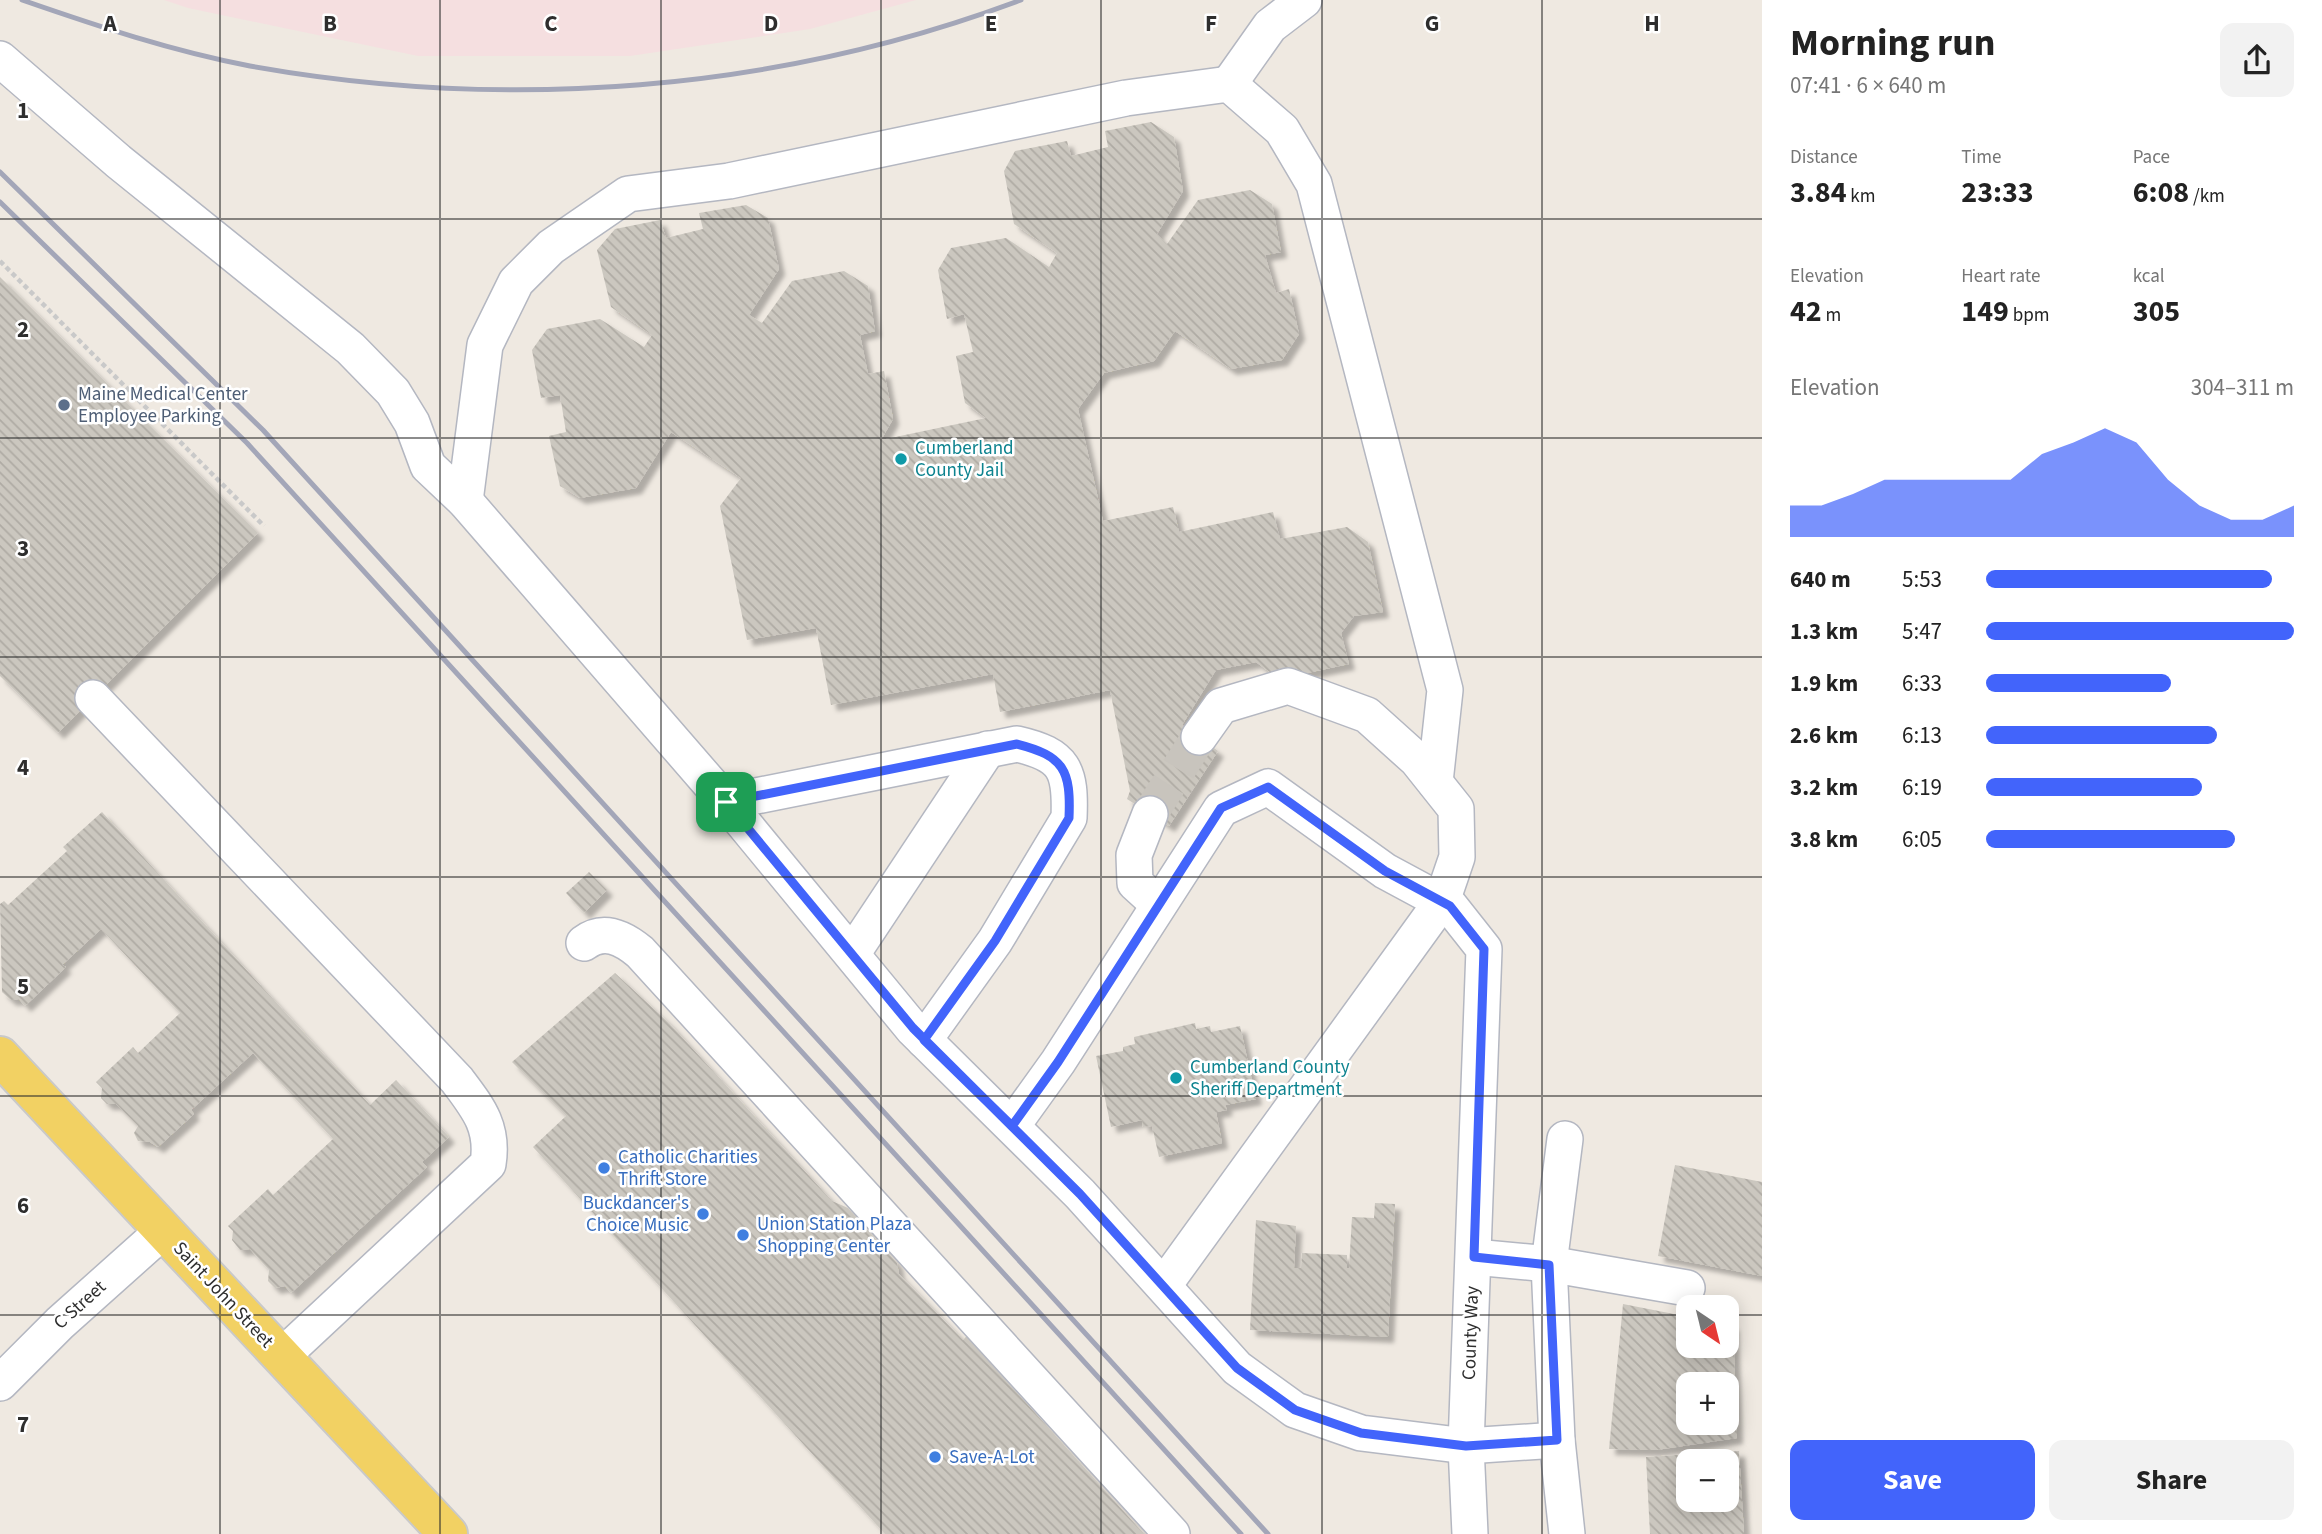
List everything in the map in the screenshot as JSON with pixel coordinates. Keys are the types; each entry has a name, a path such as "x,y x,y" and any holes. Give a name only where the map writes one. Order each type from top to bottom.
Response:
{"main road":[{"name":"Saint John Street","path":"0,1056 448,1534"}],"street":[{"path":"465,501 485,345 516,282 551,247 628,194 729,181 1126,98 1229,84 1270,26 1304,0"},
{"path":"0,60 118,162 350,348 393,392 412,423 428,466 465,501 726,802 924,1040 1080,1194 1237,1368 1295,1410 1361,1433 1466,1446 1557,1440"},
{"path":"1229,84 1282,130 1314,184 1445,690 1435,782"},
{"path":"1164,1285 1442,901 1457,857 1456,809 1417,760 1367,715 1288,686 1221,706 1199,737"},
{"path":"93,698 457,1080 483,1114 490,1132 488,1164 281,1357"},
{"path":"726,802 1017,744 1047,751 1066,770 1070,794 1069,818 995,941 924,1040"},
{"path":"852,954 988,750"},
{"name":"County Way","path":"1012,1126 1058,1062 1221,808 1268,787 1385,871 1450,906 1484,949 1466,1446 1470,1534"},
{"path":"1150,814 1134,855 1135,883 1158,904"},
{"path":"584,943 591,937 608,935 625,940 640,952 1172,1534"},
{"path":"1565,1139 1549,1265 1557,1440 1567,1534"},
{"name":"C Street","path":"0,1383 60,1323 163,1231"},
{"path":"1474,1257 1549,1265 1687,1288"}],"path":[{"path":"0,261 264,526"}],"shaded area":[{"path":"164,0 916,0 810,29 630,56 418,56 188,8"}],"building":[{"name":"Cumberland County Jail","path":"1151,122 1174,137 1183,191 1157,234 1167,244 1198,200 1250,190 1272,204 1281,252 1265,255 1276,293 1289,289 1299,334 1282,360 1231,369 1175,331 1154,361 1104,373 1078,409 1103,521 1173,507 1179,532 1273,512 1280,539 1347,527 1368,542 1383,612 1354,616 1341,633 1349,664 1279,679 1256,662 1216,670 1182,725 1218,751 1169,826 1127,799 1130,791 1110,690 1000,712 993,674 831,705 816,628 747,640 720,506 741,478 671,432 636,488 580,498 560,486 549,436 566,432 560,395 541,398 532,350 547,329 600,319 644,347 652,335 611,307 597,250 615,229 660,220 666,238 703,229 699,213 746,205 768,218 779,269 749,315 762,323 792,281 844,271 868,286 875,331 860,335 868,374 884,371 893,419 881,440 986,418 965,403 956,356 973,352 964,314 947,319 938,270 951,248 1006,238 1049,267 1057,253 1014,224 1004,171 1015,151 1067,141 1071,156 1108,147 1105,131"},
{"name":"Maine Medical Center Employee Parking","path":"0,277 258,533 58,733 0,676"},
{"path":"102,812 370,1105 396,1080 449,1137 422,1162 427,1167 291,1293 285,1286 275,1288 268,1281 269,1270 250,1249 240,1250 232,1240 233,1231 228,1226 268,1189 273,1195 333,1139 253,1053 191,1110 194,1114 158,1147 150,1142 138,1141 134,1133 138,1126 116,1104 107,1104 101,1098 102,1088 96,1082 133,1047 138,1053 180,1013 101,929 62,965 66,967 25,1006 19,999 11,1000 2,992 0,904 4,901 8,905 67,851 63,847"},
{"path":"589,872 607,890 584,913 566,893"},
{"name":"Union Station Plaza Shopping Center","path":"615,973 669,1023 832,1201 848,1208 897,1263 899,1274 963,1340 975,1327 995,1346 984,1356 1144,1534 885,1534 533,1147 566,1116 512,1062"},
{"name":"Cumberland County Sheriff Department","path":"1195,1023 1196,1029 1210,1026 1211,1032 1240,1026 1256,1099 1225,1105 1227,1110 1216,1112 1222,1143 1159,1157 1152,1126 1143,1127 1142,1120 1111,1127 1096,1056 1123,1051 1123,1047 1135,1044 1134,1037"},
{"path":"1675,1165 1762,1182 1762,1276 1658,1256"},
{"path":"1375,1203 1395,1204 1388,1337 1250,1330 1256,1220 1296,1226 1294,1268 1301,1268 1302,1253 1347,1255 1349,1268 1352,1217 1374,1218"},
{"path":"1623,1304 1676,1314 1676,1358 1734,1358 1735,1372 1676,1372 1676,1435 1737,1435 1737,1438 1656,1450 1609,1449"},
{"path":"1739,1451 1744,1534 1650,1534 1646,1457 1676,1455 1676,1512 1739,1512"}],"tunnel":[{"path":"1150,814 1199,737"}],"railway":[{"path":"22,0 163,45 250,66 347,80 444,88 542,90 640,85 737,73 833,56 928,31 1021,0"},
{"path":"0,172 263,430 1268,1534"},
{"path":"0,202 247,443 1241,1534"}],"place":[{"name":"Maine Medical Center Employee Parking","path":"64,405"},
{"name":"Cumberland County Jail","path":"901,459"},
{"name":"Cumberland County Sheriff Department","path":"1176,1078"},
{"name":"Catholic Charities Thrift Store","path":"604,1168"},
{"name":"Buckdancer's Choice Music","path":"703,1214"},
{"name":"Union Station Plaza Shopping Center","path":"743,1235"},
{"name":"Save-A-Lot","path":"935,1457"}],"route":[{"path":"726,802 913,1028 966,1084 1080,1194 1237,1368 1295,1410 1361,1433 1466,1446 1557,1440 1549,1265 1474,1257 1484,949 1450,906 1385,871 1268,787 1221,808 1058,1062 1012,1126 966,1084 924,1040 995,941 1069,818 1070,794 1066,770 1047,751 1017,744 726,802"}]}
